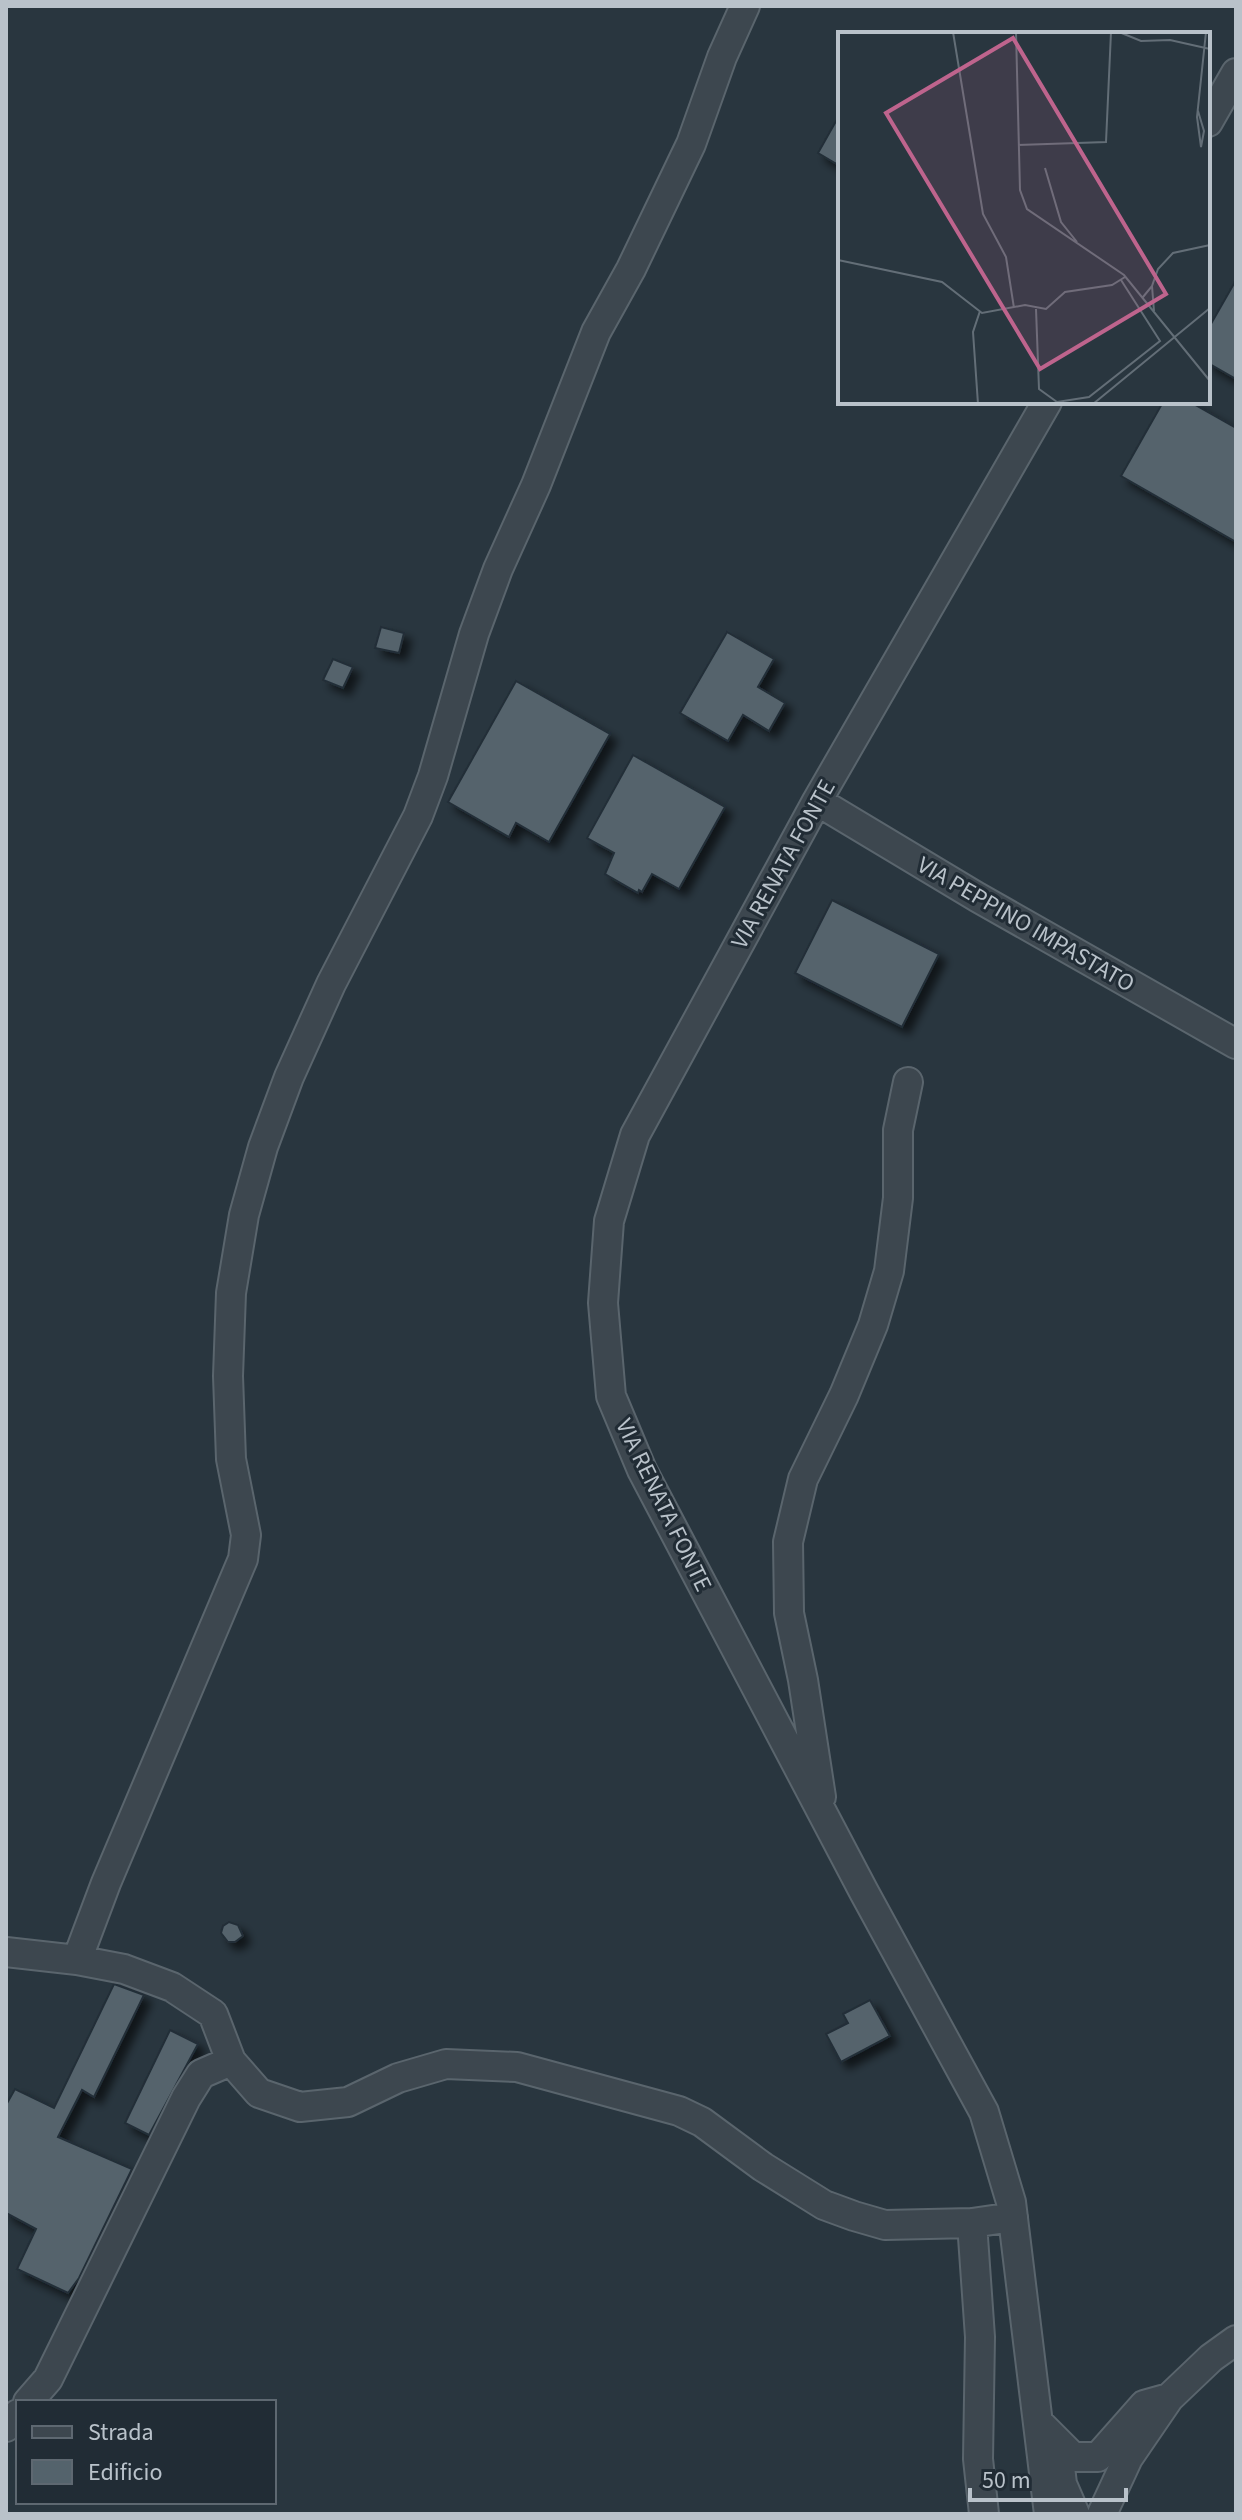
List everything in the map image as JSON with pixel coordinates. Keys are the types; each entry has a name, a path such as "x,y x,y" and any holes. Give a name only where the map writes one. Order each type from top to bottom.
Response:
{"street":[{"path":"77,1960 106,1883 243,1559 246,1535 231,1459 228,1376 231,1293 244,1215 263,1147 289,1077 331,984 418,816 433,776 474,634 498,569 536,485 596,332 631,269 691,144 722,57 745,6"},
{"path":"1210,118 1236,73"},
{"name":"VIA RENATA FONTE","path":"1046,404 817,801 635,1135 609,1221 603,1303 611,1396 642,1470 984,2112 1011,2202 1047,2432"},
{"name":"VIA PEPPINO IMPASTATO","path":"817,801 977,897 1236,1044"},
{"path":"823,1813 789,1613 788,1542 803,1479 862,1353 889,1271 898,1198 898,1130 908,1082"},
{"path":"6,1952 124,1969 172,1987 213,2014 231,2061 259,2093 300,2107 348,2102 398,2078 446,2064 517,2067 679,2111 702,2122 763,2167 824,2205 854,2216 885,2225 972,2223 1013,2217"},
{"path":"30,2400 48,2379 186,2098 201,2074 231,2061"},
{"path":"972,2223 980,2337 978,2459 984,2514"},
{"path":"1102,2514 1128,2458 1169,2398 1211,2358 1236,2340"},
{"path":"1047,2432 1073,2457 1098,2457 1144,2405 1169,2398"},
{"path":"1047,2432 1049,2514"},
{"path":"1047,2432 1062,2484 1075,2514"}],"building":[{"path":"838,118 838,165 818,153"},
{"path":"1236,280 1236,379 1210,364 1210,326"},
{"path":"1162,404 1194,404 1236,428 1236,542 1121,476"},
{"path":"381,627 404,633 399,653 375,648"},
{"path":"727,632 774,659 758,687 785,703 769,731 743,715 728,741 680,713"},
{"path":"333,659 353,667 343,688 323,680"},
{"path":"516,681 610,734 549,842 516,823 509,837 448,802"},
{"path":"633,755 725,807 679,889 652,874 642,892 639,890 638,893 605,874 614,853 587,838"},
{"path":"832,900 939,954 902,1027 795,973"},
{"path":"229,1922 238,1925 243,1936 235,1942 228,1942 221,1933 223,1926"},
{"path":"114,1984 144,1995 94,2097 82,2090 58,2137 132,2169 79,2278 68,2293 17,2269 36,2229 6,2213 6,2105 15,2089 54,2108"},
{"path":"870,2000 890,2036 841,2062 826,2034 848,2023 843,2014"},
{"path":"170,2030 198,2044 149,2135 125,2123"}]}
